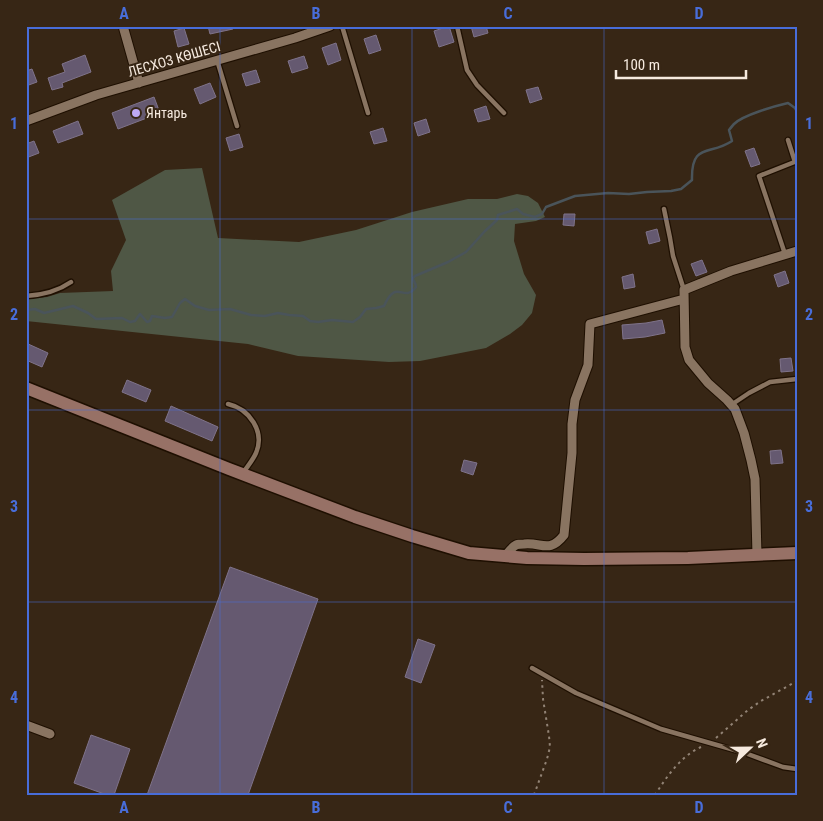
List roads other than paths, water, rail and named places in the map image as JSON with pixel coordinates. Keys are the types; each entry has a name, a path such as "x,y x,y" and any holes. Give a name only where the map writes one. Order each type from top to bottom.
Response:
{"street":[{"path":"123,26 140,83"},
{"name":"ЛЕСХОЗ КӨШЕСІ","path":"26,121 96,95 295,38 330,26"},
{"path":"756,555 755,480 744,433 735,409 708,383 689,360 685,347 684,290 731,271 797,250"},
{"path":"505,556 517,544 551,546 560,541 564,535 572,453 572,424 575,400 588,365 590,324 684,299"},
{"path":"26,388 355,517 469,552 527,558 584,559 688,558 797,553"},
{"path":"26,725 50,734"}],"lane":[{"path":"342,26 368,113"},
{"path":"457,26 467,70 477,85 504,113"},
{"path":"217,60 237,126"},
{"path":"785,254 759,176 796,162 788,140"},
{"path":"664,209 672,256 684,290"},
{"path":"26,296 45,294 58,290 71,282"},
{"path":"731,405 770,382 797,379"},
{"path":"228,404 244,411 253,420 259,442 256,454 242,474"},
{"path":"532,668 576,693 661,729 797,769"}],"waterway":[{"path":"26,310 35,309 44,313 73,306 96,319 122,318 130,322 135,321 140,314 147,322 150,321 152,316 172,317 180,303 185,299 195,306 209,310 230,309 251,315 265,316 278,313 303,316 310,321 318,322 332,320 353,322 366,309 384,306 393,293 411,292 416,287 413,278 415,276 466,252 497,220 498,215 517,209 523,214 535,217 542,214 546,207 575,196 608,193 629,194 681,189 692,180 693,168 698,155 732,141 729,130 744,117 788,103 797,112"}],"place":[{"name":"Янтарь","path":"136,113"}]}
